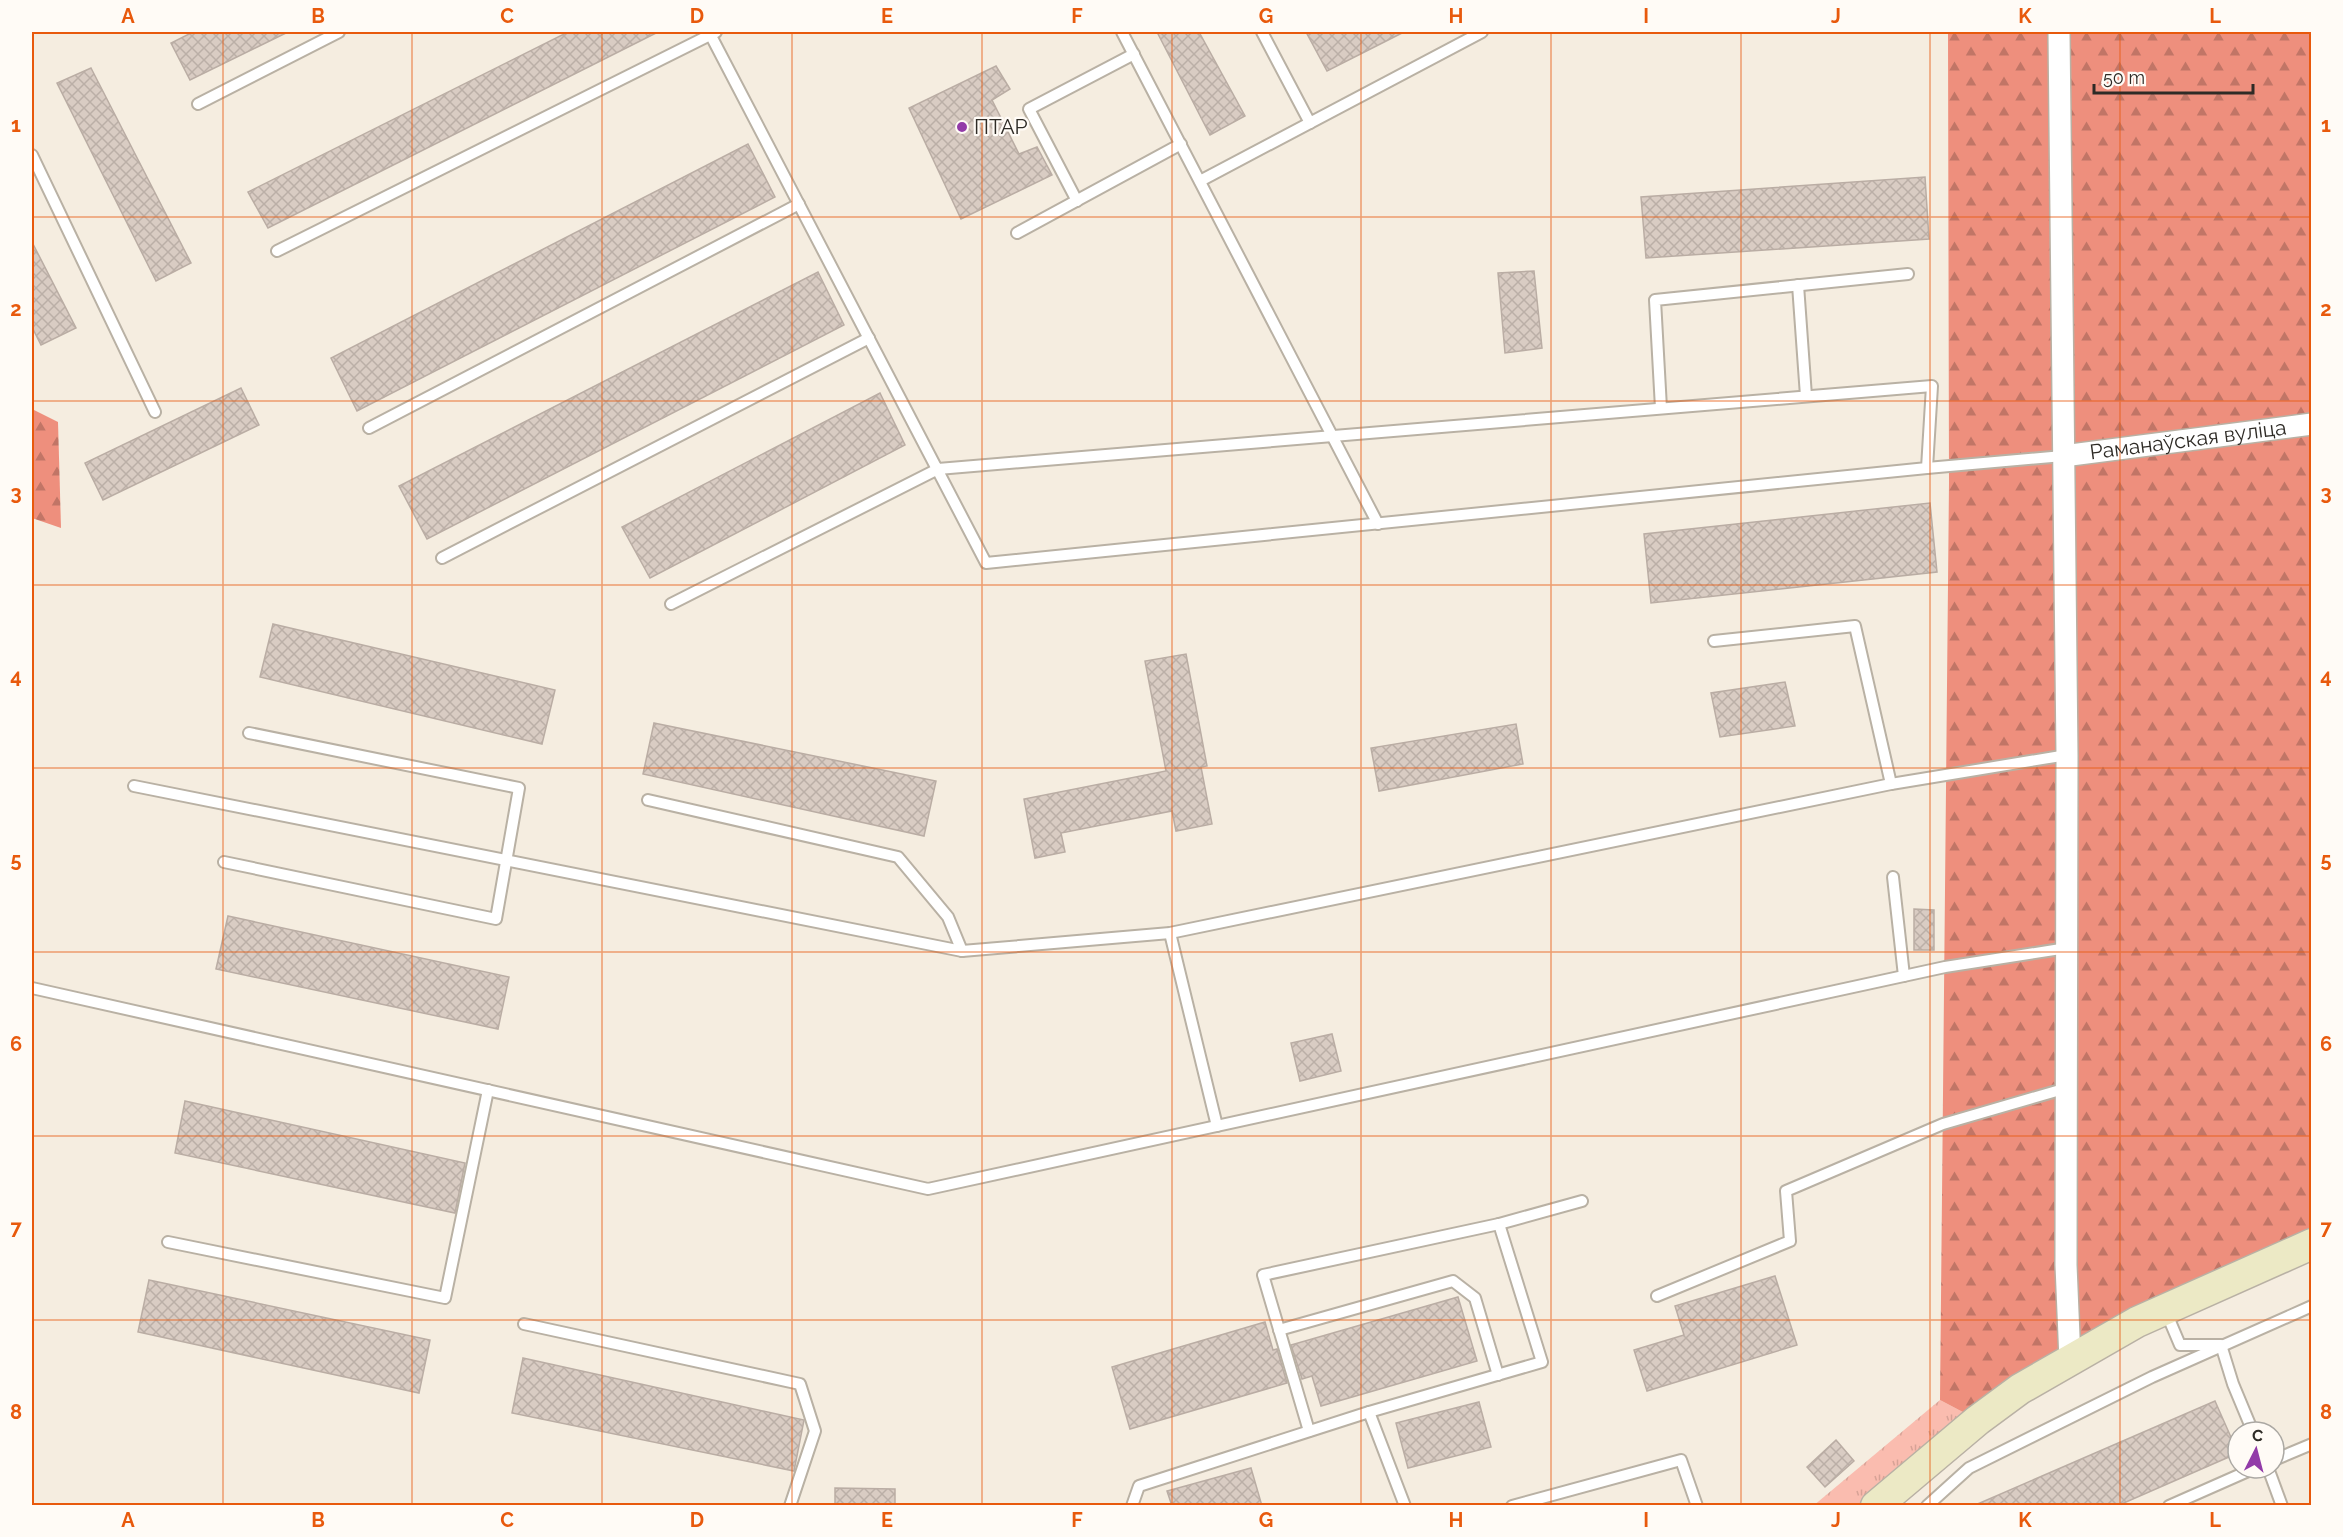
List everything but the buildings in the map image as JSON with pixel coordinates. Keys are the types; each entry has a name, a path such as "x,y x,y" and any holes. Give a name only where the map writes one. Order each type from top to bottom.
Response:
{"main road":[{"path":"1876,1506 1978,1420 2020,1389 2137,1322 2312,1244"}],"street":[{"path":"2059,32 2067,755 2066,1265 2070,1360"},
{"name":"Раманаўская вуліца","path":"2063,456 2312,424"}],"lane":[{"path":"198,104 339,32"},
{"path":"277,251 712,32 986,563 2063,456"},
{"path":"1122,32 1378,524"},
{"path":"1262,32 1310,123"},
{"path":"1200,181 1482,32"},
{"path":"1077,201 1029,109 1134,54"},
{"path":"1017,233 1181,144"},
{"path":"32,155 155,412"},
{"path":"369,428 799,204"},
{"path":"1661,408 1655,300 1908,274"},
{"path":"1798,285 1806,396"},
{"path":"442,558 869,338"},
{"path":"671,604 938,469 1932,386 1927,468"},
{"path":"1714,641 1855,626 1892,784"},
{"path":"224,862 496,919 508,860 519,788 249,733"},
{"path":"134,786 962,951 1170,933 1892,784 2067,755"},
{"path":"648,800 898,857 948,917 962,951"},
{"path":"1893,877 1904,976"},
{"path":"1170,933 1216,1126"},
{"path":"32,988 928,1189 1945,967 2067,948"},
{"path":"1657,1296 1791,1241 1786,1191 1943,1124 2068,1088"},
{"path":"168,1242 445,1298 488,1090"},
{"path":"1309,1431 1263,1275 1499,1224 1582,1201"},
{"path":"1132,1506 1139,1486 1369,1412 1542,1362 1499,1224"},
{"path":"1279,1330 1453,1281 1475,1298 1498,1375"},
{"path":"1927,1506 1969,1468 2221,1345 2312,1306"},
{"path":"2165,1309 2180,1345 2221,1345"},
{"path":"524,1324 800,1384 815,1431 790,1506"},
{"path":"2221,1345 2233,1384 2248,1420"},
{"path":"1369,1412 1405,1506"},
{"path":"2286,1455 2312,1444"},
{"path":"1512,1506 1681,1460 1697,1506"},
{"path":"2169,1506 2228,1480"},
{"path":"2272,1480 2282,1506"}],"green space":[{"path":"1948,32 2311,32 2311,1244 1978,1420 1940,1400 1949,482"},
{"path":"32,409 58,422 61,528 32,518"},
{"path":"1940,1400 1978,1420 1876,1505 1813,1506"}],"place":[{"name":"ПТАР","path":"962,127"}]}
